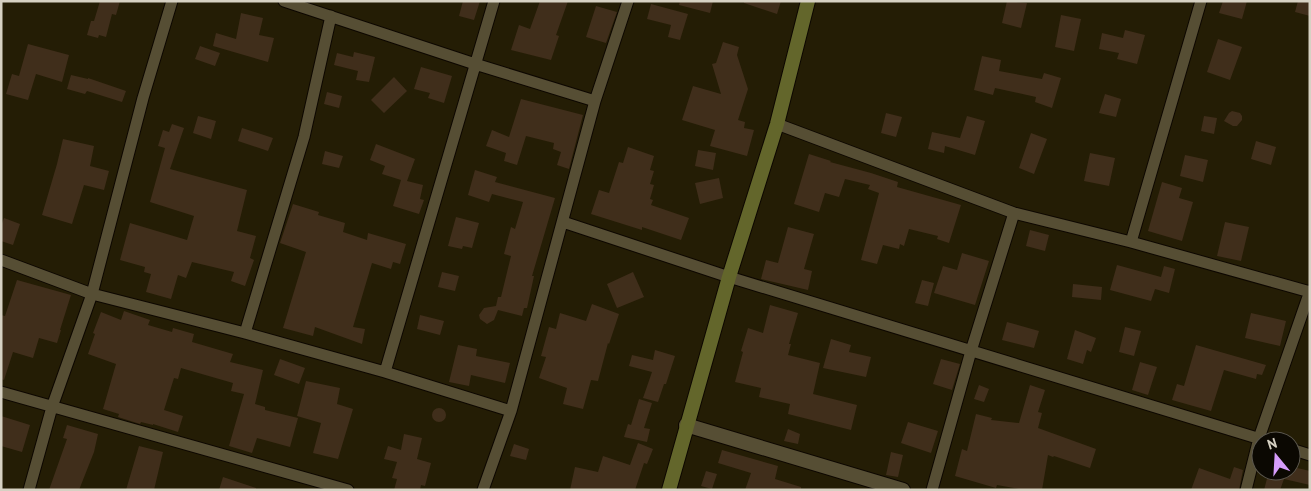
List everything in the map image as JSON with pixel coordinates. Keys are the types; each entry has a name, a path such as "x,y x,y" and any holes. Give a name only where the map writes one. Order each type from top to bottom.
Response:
{"main road":[{"path":"669,490 729,277 777,124 808,1"}],"street":[{"path":"284,1 475,64 595,101"},
{"path":"385,372 494,1"},
{"path":"483,490 511,411 595,101 628,1"},
{"path":"1131,242 1201,1"},
{"path":"29,490 52,407 92,294 143,98 173,3"},
{"path":"245,333 304,137 331,16"},
{"path":"777,124 1014,213 1131,242 1310,292 1266,431"},
{"path":"932,490 970,351 1014,213"},
{"path":"563,222 729,277 1251,436"},
{"path":"1,260 92,294 245,333 385,372 511,411"},
{"path":"1,392 348,490"},
{"path":"686,426 903,490"},
{"path":"1246,490 1251,475"}],"building":[{"path":"100,1 120,1 116,15 112,14 106,37 99,35 98,38 87,35 91,21 94,21"},
{"path":"463,1 480,1 474,20 459,16"},
{"path":"540,1 568,1 556,35 559,36 551,60 511,50 519,25 530,29"},
{"path":"680,1 713,1 710,13 679,5"},
{"path":"744,1 781,1 777,14 744,3"},
{"path":"1007,1 1027,3 1021,28 1002,23"},
{"path":"1223,1 1247,1 1242,19 1219,13"},
{"path":"1298,1 1310,1 1310,16 1295,12"},
{"path":"651,4 688,14 680,40 668,37 671,25 647,19"},
{"path":"596,6 617,12 606,43 586,37"},
{"path":"241,13 263,18 259,35 274,38 268,62 213,46 216,33 236,39"},
{"path":"1061,15 1081,19 1074,51 1055,47"},
{"path":"1125,30 1145,35 1137,64 1117,59 1119,53 1099,49 1102,33 1123,38"},
{"path":"1218,39 1242,47 1230,80 1207,72"},
{"path":"723,42 739,47 737,55 748,89 738,120 745,122 744,128 754,130 747,156 710,146 715,130 682,120 693,86 721,94 712,64 716,63"},
{"path":"28,44 69,55 62,82 36,74 28,100 6,94 12,74 19,76"},
{"path":"200,46 220,53 215,66 195,59"},
{"path":"354,52 375,57 369,82 356,80 358,71 334,65 337,53 353,57"},
{"path":"982,56 1001,60 999,71 1042,79 1044,73 1061,78 1052,108 1035,102 1036,97 995,88 993,95 974,90"},
{"path":"421,67 452,76 444,103 428,98 430,93 414,89"},
{"path":"71,75 88,78 126,91 122,102 87,91 85,94 67,89"},
{"path":"394,77 407,91 384,113 371,100"},
{"path":"327,92 342,96 339,108 324,104"},
{"path":"1105,94 1121,99 1116,117 1099,113"},
{"path":"521,99 583,115 569,169 557,165 561,152 553,149 554,143 526,136 517,165 504,161 506,153 486,146 492,130 509,137"},
{"path":"1232,111 1240,113 1242,116 1242,120 1237,126 1224,121"},
{"path":"886,113 902,117 896,137 881,133"},
{"path":"198,116 216,121 211,139 193,133"},
{"path":"967,116 985,121 975,155 945,146 944,153 928,149 932,132 960,138"},
{"path":"1204,116 1217,118 1214,134 1201,131"},
{"path":"172,124 184,128 170,169 247,190 237,231 256,236 250,258 254,260 245,286 231,281 234,272 192,262 186,278 178,275 171,299 146,292 151,274 144,272 145,267 120,260 130,223 187,240 194,216 150,202 165,148 158,146 163,130 169,132"},
{"path":"242,128 273,138 268,151 238,141"},
{"path":"1031,133 1047,139 1034,174 1019,168"},
{"path":"63,139 94,146 90,166 109,171 104,190 84,185 72,224 42,215"},
{"path":"1256,141 1276,147 1271,165 1251,159"},
{"path":"376,144 415,159 407,181 423,185 420,199 424,200 419,214 393,206 401,180 382,174 385,166 370,160"},
{"path":"628,147 654,156 650,170 654,171 650,184 654,185 650,199 653,200 651,205 689,218 681,240 642,227 642,230 591,214 599,190 609,193 619,162 623,163"},
{"path":"698,150 716,153 713,170 695,166"},
{"path":"325,151 343,156 339,168 322,164"},
{"path":"1090,153 1115,158 1109,186 1084,181"},
{"path":"809,154 898,182 897,187 961,205 949,243 937,239 938,236 909,229 904,246 900,244 899,249 883,245 877,264 861,260 879,193 868,189 870,185 845,179 839,197 825,193 819,212 794,204"},
{"path":"1185,155 1208,160 1203,182 1180,176"},
{"path":"475,170 497,177 495,182 555,198 532,276 534,276 527,308 524,308 522,316 498,310 494,320 487,324 480,319 479,315 484,308 496,306 498,297 501,297 511,256 504,254 511,227 515,229 523,202 492,194 489,202 468,195"},
{"path":"719,178 723,198 700,204 695,183"},
{"path":"1162,182 1182,188 1179,198 1193,202 1182,241 1148,231"},
{"path":"293,204 319,212 318,215 345,223 343,232 367,240 368,233 406,244 400,264 393,262 391,269 372,263 353,327 365,329 362,344 315,327 313,336 283,328 306,252 280,243"},
{"path":"456,217 479,223 472,248 463,246 462,249 448,246"},
{"path":"4,218 20,224 13,245 1,241 1,226"},
{"path":"1225,222 1249,227 1241,261 1217,256"},
{"path":"788,227 814,234 804,269 812,271 808,290 761,279 766,260 778,263"},
{"path":"1030,230 1049,235 1045,251 1026,246"},
{"path":"962,253 989,261 975,305 934,293 943,266 957,270"},
{"path":"1117,265 1161,277 1164,266 1175,269 1169,293 1155,289 1151,301 1110,290"},
{"path":"442,272 459,276 455,291 438,287"},
{"path":"633,272 644,297 617,308 607,284"},
{"path":"17,280 71,295 57,343 39,338 33,358 13,352 4,380 1,379 1,315 5,316"},
{"path":"922,280 934,283 928,306 915,303"},
{"path":"1073,284 1102,287 1101,300 1072,297"},
{"path":"592,304 619,314 608,343 598,381 591,380 583,409 563,404 567,388 539,378 546,357 541,356 549,327 556,329 560,313 586,321"},
{"path":"770,305 798,313 789,344 791,344 788,355 820,363 813,394 857,405 851,430 788,414 790,404 759,397 761,388 735,382 748,328 763,333"},
{"path":"124,311 150,320 148,325 172,332 173,328 194,334 192,342 233,354 230,362 263,370 255,404 265,407 265,410 298,418 290,447 257,438 252,453 229,446 244,394 231,391 233,383 181,368 178,379 174,378 164,410 183,416 178,432 153,424 141,422 140,424 118,417 119,414 103,409 116,364 88,354 101,312 121,320"},
{"path":"1251,313 1286,321 1280,346 1245,338"},
{"path":"420,315 444,321 440,335 417,329"},
{"path":"1007,322 1039,331 1034,348 1002,340"},
{"path":"1125,327 1141,331 1134,356 1119,352"},
{"path":"1075,330 1096,338 1091,352 1087,350 1083,364 1067,359"},
{"path":"831,339 851,345 849,352 871,357 866,377 823,368"},
{"path":"458,345 477,349 476,356 510,363 505,383 471,375 469,386 449,382"},
{"path":"1196,345 1266,365 1262,375 1257,374 1256,379 1224,370 1211,411 1172,400 1177,384 1184,386"},
{"path":"655,350 675,356 658,402 643,398 652,372 629,366 632,355 653,360"},
{"path":"280,359 305,368 299,384 274,375"},
{"path":"941,359 960,364 952,390 933,384"},
{"path":"1140,362 1157,367 1148,395 1132,390"},
{"path":"306,381 340,388 337,404 353,409 338,459 313,453 321,423 297,416"},
{"path":"979,385 989,389 984,402 974,399"},
{"path":"1030,385 1045,390 1038,412 1042,413 1038,428 1096,449 1090,468 1048,455 1042,490 1025,490 997,485 996,488 955,476 962,449 967,451 976,414 992,418 991,420 1019,423"},
{"path":"639,399 652,403 644,428 650,429 647,442 624,437 628,424 631,425"},
{"path":"439,408 444,410 446,415 444,420 439,422 434,420 432,415 434,410"},
{"path":"1,416 30,425 22,452 1,446"},
{"path":"908,422 938,431 931,453 901,443"},
{"path":"67,425 98,434 94,452 79,490 49,490 67,439 63,438"},
{"path":"788,429 800,434 798,444 784,441"},
{"path":"404,434 422,438 417,459 431,463 425,486 421,485 420,490 394,490 397,479 392,478 397,462 384,459 388,446 401,450"},
{"path":"638,443 653,449 647,464 644,463 635,490 570,490 575,467 598,472 603,456 630,465"},
{"path":"514,444 529,449 526,460 510,456"},
{"path":"139,446 163,452 154,490 126,490"},
{"path":"722,450 778,466 775,479 801,487 801,490 745,490 751,473 718,463"},
{"path":"891,452 903,455 898,477 886,475"},
{"path":"1234,467 1243,470 1239,490 1191,490 1199,468 1230,479"},
{"path":"1301,469 1310,471 1310,485 1293,481 1301,481"},
{"path":"706,471 717,474 712,489 701,486"},
{"path":"223,477 256,488 256,490 219,490"},
{"path":"1266,481 1283,481 1280,490 1264,490"}]}
